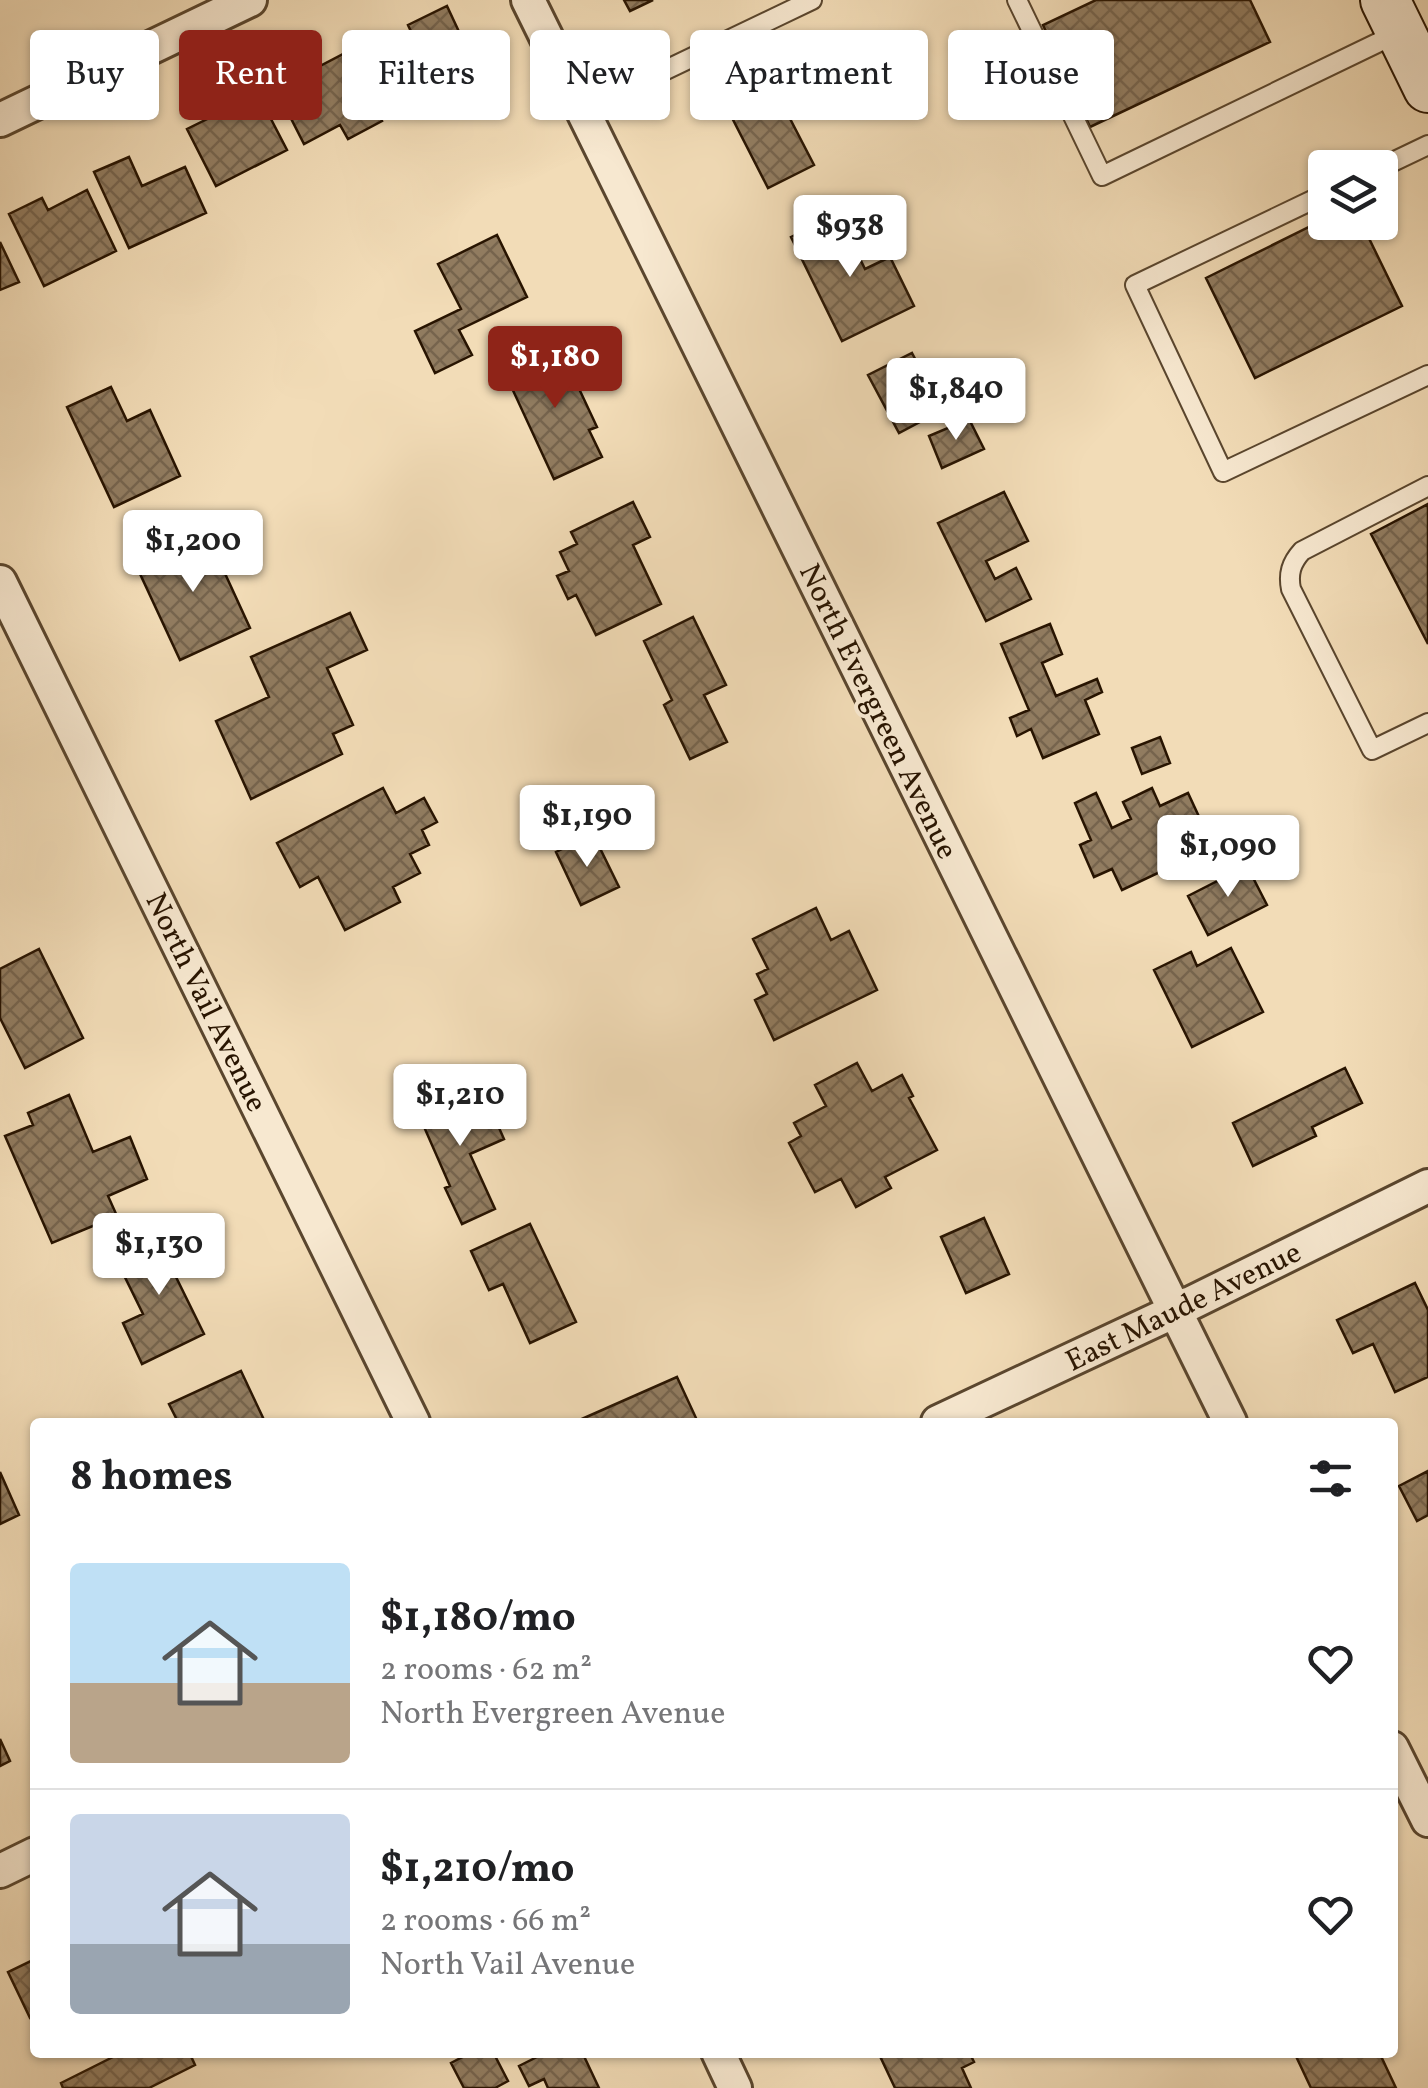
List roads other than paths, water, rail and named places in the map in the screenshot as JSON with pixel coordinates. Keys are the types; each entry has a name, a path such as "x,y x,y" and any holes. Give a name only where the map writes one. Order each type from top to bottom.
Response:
{"main road":[{"path":"1392,16 1426,78"}],"street":[{"path":"0,120 250,0"},
{"name":"North Evergreen Avenue","path":"528,0 543,30"},
{"name":"North Evergreen Avenue","path":"587,120 1228,1418"},
{"name":"North Vail Avenue","path":"0,582 411,1418"},
{"name":"East Maude Avenue","path":"947,1418 1175,1312 1428,1186"},
{"path":"1398,1760 1428,1820"},
{"path":"0,1871 30,1856"},
{"path":"721,2058 735,2088"}],"lane":[{"path":"670,68 812,0"},
{"path":"1017,0 1102,176 1392,16"},
{"path":"1398,159 1428,145"},
{"path":"1308,202 1135,285 1224,472 1428,375"},
{"path":"1428,486 1302,552 1290,570 1291,590 1372,750 1428,723"}]}
